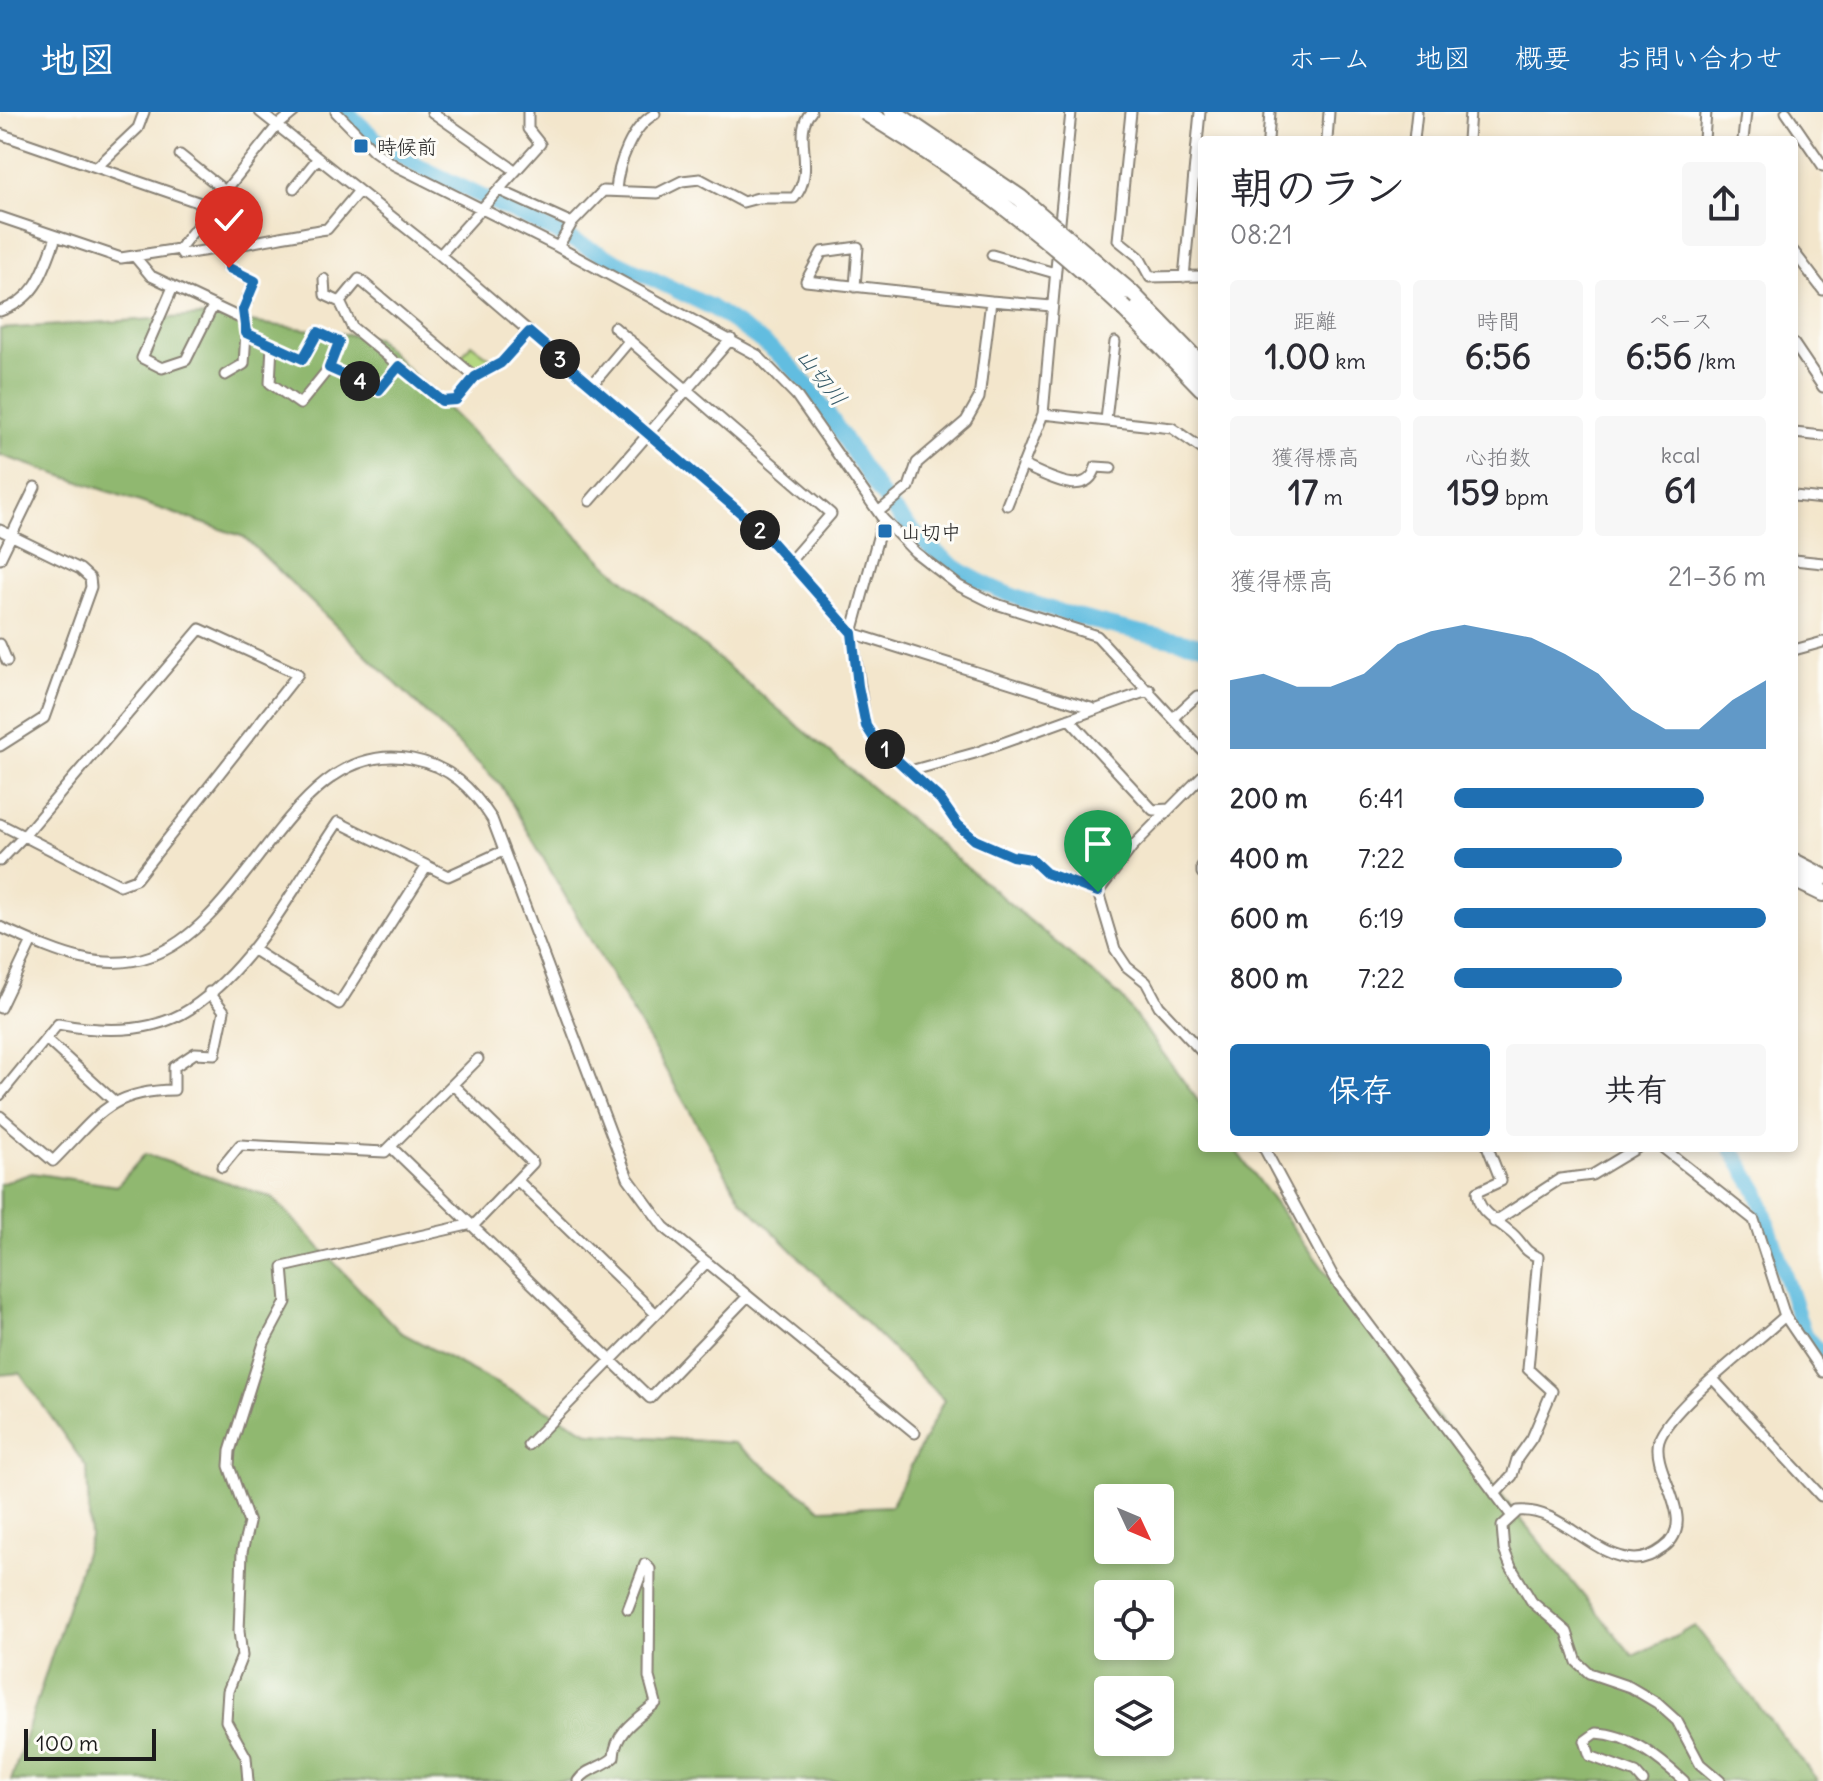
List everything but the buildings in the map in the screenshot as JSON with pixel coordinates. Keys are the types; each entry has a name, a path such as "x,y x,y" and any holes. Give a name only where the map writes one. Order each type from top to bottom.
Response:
{"highway":[{"path":"865,112 919,145 1011,210 1126,310 1198,384"},
{"path":"893,112 1008,189 1130,292 1198,362"},
{"path":"1798,864 1823,877"},
{"path":"1798,881 1823,893"}],"street":[{"path":"97,167 138,128 144,112"},
{"path":"260,112 440,255 762,531 791,560 852,633 1094,709"},
{"path":"0,217 121,258 179,249 277,126 294,112"},
{"path":"336,112 374,151 394,165 560,244 731,339 778,373 881,513 924,561 959,586 993,603 1097,636 1198,745"},
{"path":"432,112 516,171"},
{"path":"440,255 540,144 528,129 528,112"},
{"path":"560,244 571,224 603,191 658,193 682,181 700,179 743,202 758,198 794,198 805,176 804,121 811,112"},
{"path":"1007,505 1043,414 1071,112"},
{"path":"1131,112 1118,240 1139,257 1150,277 1198,276"},
{"path":"1184,277 1200,112"},
{"path":"1268,136 1270,112"},
{"path":"1327,136 1329,112"},
{"path":"1414,136 1417,112"},
{"path":"1468,136 1470,112"},
{"path":"1704,136 1706,112"},
{"path":"1743,136 1746,112"},
{"path":"1786,112 1823,166"},
{"path":"616,190 618,173 638,131 644,120 655,114"},
{"path":"0,134 212,207"},
{"path":"180,155 225,191"},
{"path":"294,188 318,158"},
{"path":"179,249 182,254 233,247 297,231 327,229 359,191"},
{"path":"498,191 571,224"},
{"path":"0,311 28,299 40,280 56,237"},
{"path":"855,287 858,247 822,252 806,281 855,287 991,301 1052,306"},
{"path":"992,255 1055,273"},
{"path":"1798,257 1823,290"},
{"path":"136,258 151,276 244,320"},
{"path":"225,375 244,364 246,333 243,310 255,281 229,268"},
{"path":"324,279 325,295 340,302 352,327 442,401 456,400 475,377 501,363 529,332"},
{"path":"340,302 359,279 475,377"},
{"path":"173,287 142,358 162,368 186,360 213,306"},
{"path":"991,301 979,398 966,421 927,450 917,463 909,487 881,513 852,633 866,726 875,740 910,771 975,840 1012,856 1031,859 1046,873 1098,892"},
{"path":"614,327 831,514 791,560"},
{"path":"246,333 303,359 318,332 339,342 329,368 300,404 270,383 272,345"},
{"path":"590,501 731,339"},
{"path":"591,386 630,340"},
{"path":"1106,420 1115,342"},
{"path":"1798,355 1823,387"},
{"path":"329,368 379,390 399,366"},
{"path":"1043,414 1172,428 1198,446"},
{"path":"1798,433 1823,436"},
{"path":"1022,465 1073,485 1084,484 1092,478 1096,467 1111,468"},
{"path":"0,559 35,487"},
{"path":"1798,496 1823,499"},
{"path":"0,530 87,573 91,587 44,718 0,746"},
{"path":"1798,560 1823,563"},
{"path":"0,824 24,836 120,885 136,879 298,674 200,629 24,836 0,861"},
{"path":"1798,649 1823,642"},
{"path":"0,644 7,661"},
{"path":"910,771 975,753 1150,690"},
{"path":"1174,717 1198,696"},
{"path":"1069,719 1153,810 1169,809"},
{"path":"0,927 70,958 134,961 169,949 213,914 308,796 341,771 364,761 408,758 432,763 455,775 474,791 492,819 628,1178 664,1227 915,1433"},
{"path":"1098,892 1132,847 1198,780"},
{"path":"0,1095 58,1024 109,1030 163,1021 189,1010 252,949 338,822 448,876 503,851"},
{"path":"252,949 339,1004 427,866"},
{"path":"1098,892 1115,949 1127,967 1146,982 1159,1006 1198,1048"},
{"path":"0,1008 32,941"},
{"path":"0,1116 53,1161 115,1102 139,1091 174,1090 174,1067 195,1053 215,1054 224,1011 209,992"},
{"path":"46,1039 115,1102"},
{"path":"222,1167 240,1145 385,1152 478,1059"},
{"path":"248,1781 242,1746 226,1721 228,1691 242,1656 239,1631 242,1552 249,1523 229,1466 230,1451 264,1343 286,1302 283,1267 473,1224 533,1163 453,1085"},
{"path":"392,1148 650,1398 748,1296"},
{"path":"1266,1152 1334,1278 1511,1515"},
{"path":"1490,1152 1501,1181 1477,1192 1477,1200 1494,1222 1516,1237 1525,1252 1538,1257 1528,1369 1552,1391 1532,1438 1517,1459 1512,1476 1495,1494"},
{"path":"1494,1222 1560,1179 1592,1175 1630,1152"},
{"path":"1668,1152 1754,1220 1785,1316 1823,1372"},
{"path":"517,1180 656,1314"},
{"path":"528,1445 707,1262"},
{"path":"1720,1781 1700,1764 1677,1721 1657,1703 1630,1687 1589,1673 1577,1662 1567,1632 1532,1602 1507,1558 1501,1534 1504,1522 1511,1515 1526,1511 1539,1513 1620,1557 1638,1559 1655,1554 1668,1545 1675,1533 1677,1517 1657,1448 1660,1435 1666,1424 1713,1379 1785,1316"},
{"path":"1713,1379 1821,1496"},
{"path":"578,1781 583,1773 607,1764 614,1757 615,1745 623,1731 656,1703 649,1677 650,1569 645,1564 628,1609"},
{"path":"1643,1781 1636,1773 1590,1756 1585,1741 1596,1733 1610,1733 1652,1754 1684,1781"}],"green space":[{"path":"201,316 376,338 608,566 1122,998 1198,1101 1198,1152 1237,1152 1396,1367 1633,1656 1695,1626 1818,1781 11,1781 90,1537 87,1468 20,1373 0,1375 0,1184 32,1173 117,1186 145,1154 273,1198 400,1332 590,1433 734,1443 821,1509 891,1506 944,1400 741,1200 501,785 244,537 0,455 0,329"},
{"path":"471,344 494,361 479,371 460,359"}],"waterway":[{"name":"山切川","path":"347,112 382,145 414,164 711,307 759,339 785,361 814,394 895,511 954,566 1007,593 1073,616 1198,644"},
{"name":"山切川","path":"1733,1152 1757,1191 1804,1334 1823,1357"}],"place":[{"name":"時候前","path":"361,146"},
{"name":"山切中","path":"885,531"}],"route":[{"path":"229,268 255,281 243,310 246,333 303,359 318,332 339,342 329,368 379,390 399,366 442,401 456,400 475,377 501,363 529,332 762,531 791,560 852,633 866,726 875,740 940,799 958,825 975,840 1012,856 1031,859 1046,873 1098,892"}]}
